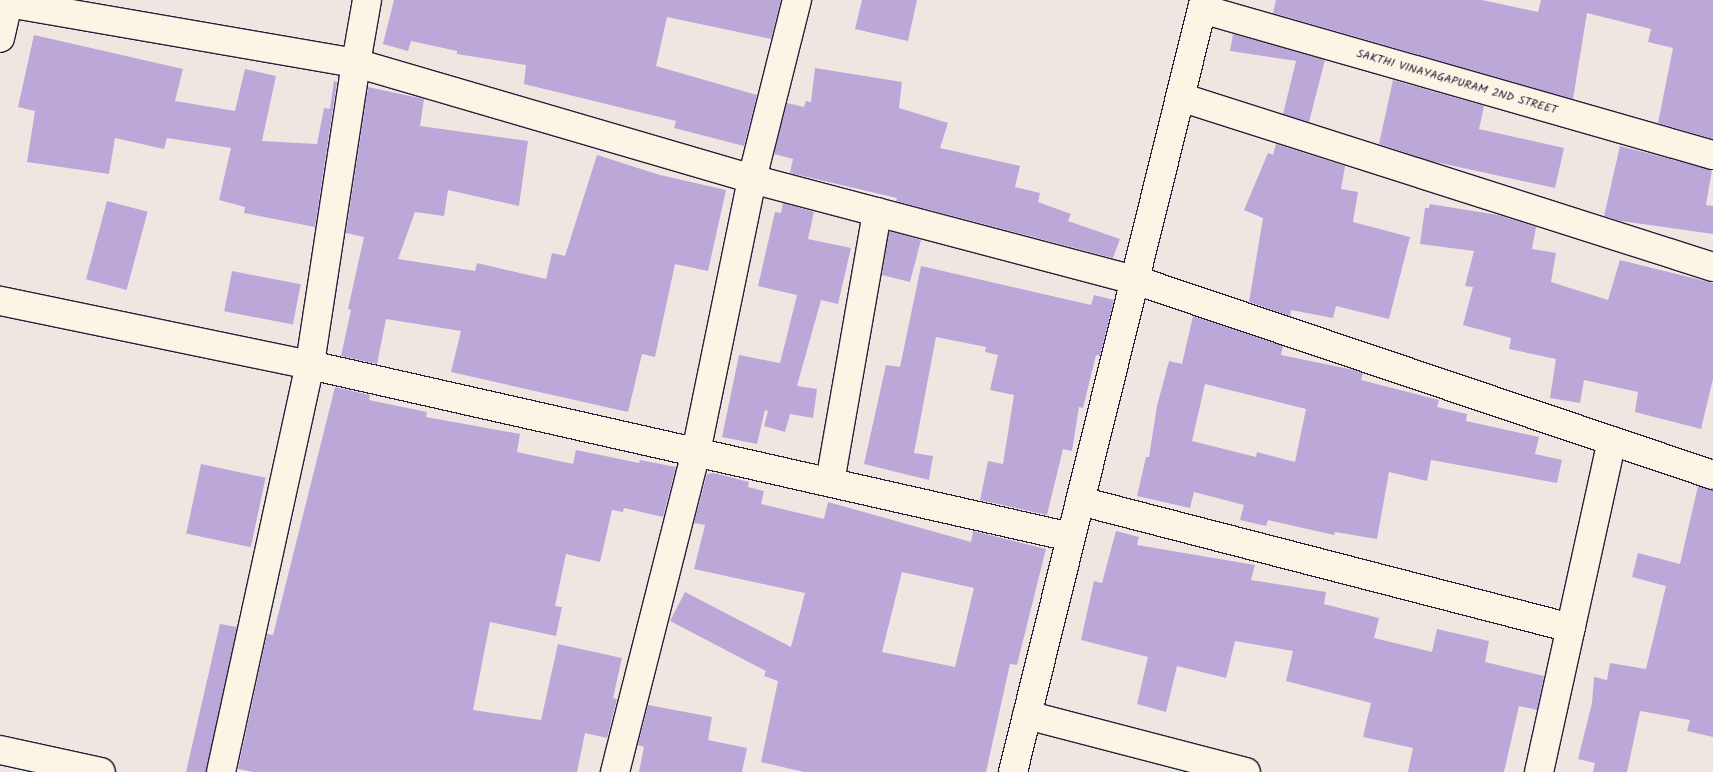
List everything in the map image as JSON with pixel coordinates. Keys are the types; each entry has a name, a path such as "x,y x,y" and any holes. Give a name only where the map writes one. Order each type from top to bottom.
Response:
{"street":[{"path":"221,772 310,365 367,0"},
{"path":"615,772 696,452 752,180 797,0"},
{"path":"0,38 6,2 356,63 752,180 1135,280 1713,475"},
{"path":"1013,772 1203,4"},
{"name":"SAKTHI VINAYAGAPURAM 2ND STREET","path":"1203,4 1713,155"},
{"path":"1180,97 1713,267"},
{"path":"830,482 877,212"},
{"path":"0,301 310,365 1071,537"},
{"path":"1539,772 1612,441"},
{"path":"1080,501 1571,628"},
{"path":"1028,715 1246,772"},
{"path":"0,750 101,772"}],"building":[{"path":"394,0 781,0 771,39 667,17 656,66 757,95 744,146 674,128 676,121 524,84 526,65 457,54 457,51 411,41 408,51 383,44"},
{"path":"862,0 917,0 908,41 855,29"},
{"path":"1276,0 1482,0 1538,12 1541,0 1713,0 1713,139 1658,123 1673,48 1648,42 1651,29 1587,13 1573,99 1273,13"},
{"path":"1233,34 1325,60 1309,122 1283,114 1296,61 1230,51"},
{"path":"34,35 183,69 175,101 235,111 245,69 276,76 262,141 317,144 324,108 330,109 334,81 337,82 315,227 244,213 245,207 219,200 231,148 167,138 164,149 115,138 109,174 27,162 35,111 18,107"},
{"path":"815,68 902,82 899,108 948,123 940,148 1020,166 1015,187 1040,193 1038,202 1071,214 1068,221 1120,239 1113,258 896,201 897,198 790,173 793,159 774,154 787,103 804,107 806,101 811,102"},
{"path":"1393,80 1484,106 1479,129 1564,148 1555,188 1431,161 1379,144"},
{"path":"368,87 424,99 420,126 528,141 519,206 448,190 444,216 415,212 398,259 475,271 477,263 546,279 552,253 565,256 597,155 660,175 726,190 708,271 675,264 655,357 642,354 628,412 451,372 461,331 386,319 377,364 341,356 351,310 348,309 364,237 346,233"},
{"path":"1276,144 1345,166 1341,189 1358,192 1353,222 1410,237 1389,319 1336,306 1333,318 1291,310 1290,316 1249,302 1263,218 1244,210 1268,153 1273,155"},
{"path":"1620,146 1712,170 1706,205 1713,206 1713,234 1621,221 1604,216"},
{"path":"107,201 148,212 127,290 86,279"},
{"path":"783,203 814,212 808,239 851,248 838,304 821,300 797,386 817,389 813,418 790,414 785,432 764,426 768,411 765,410 757,444 722,437 739,355 780,363 797,295 758,286 775,212 781,213"},
{"path":"1430,204 1498,215 1536,227 1532,249 1556,253 1551,282 1608,300 1620,260 1713,283 1713,379 1701,429 1635,412 1638,392 1584,380 1580,403 1550,398 1556,359 1509,349 1511,338 1463,325 1473,287 1465,286 1474,251 1420,244 1425,208 1429,208"},
{"path":"889,231 921,240 910,282 882,275"},
{"path":"921,266 1091,305 1094,295 1114,300 1100,356 1096,355 1083,408 1079,407 1072,451 1063,449 1047,515 980,500 988,461 1003,464 1014,395 990,390 998,355 985,352 986,347 936,337 914,453 933,456 929,480 864,464 886,365 900,367"},
{"path":"232,271 301,284 293,325 224,311"},
{"path":"1193,316 1283,346 1281,355 1354,370 1363,373 1361,380 1439,400 1437,407 1467,414 1466,421 1539,437 1535,454 1562,460 1557,483 1431,460 1427,481 1389,472 1377,539 1335,532 1334,535 1268,520 1266,526 1240,520 1244,505 1194,492 1190,508 1137,496 1146,457 1149,457 1157,406 1169,361 1182,364","holes":["1205,384 1306,409 1295,462 1257,452 1256,457 1192,441"]},
{"path":"335,387 370,395 369,400 427,412 426,417 520,434 517,452 573,464 576,450 639,463 640,460 676,467 663,517 624,508 623,512 612,510 600,562 566,554 555,606 562,607 556,636 490,622 473,710 541,720 558,644 622,658 613,698 617,699 607,738 585,733 577,772 253,772 238,769 267,634 273,635"},
{"path":"201,464 266,478 251,547 186,533"},
{"path":"714,473 749,482 748,487 764,491 761,504 824,519 828,502 971,542 973,531 1046,549 1017,665 1010,664 986,772 804,772 761,762 778,681 764,676 766,671 670,621 685,592 791,647 805,593 694,569 705,525 694,523 707,474","holes":["902,572 974,588 955,667 882,652"]},
{"path":"1698,486 1713,490 1713,737 1687,731 1690,720 1640,711 1627,772 1593,772 1595,763 1578,759 1592,703 1594,677 1607,680 1610,663 1646,669 1666,586 1632,577 1638,553 1680,564"},
{"path":"1116,531 1139,537 1137,545 1255,565 1251,580 1326,592 1324,604 1379,618 1374,638 1432,652 1437,629 1489,641 1485,662 1544,676 1537,710 1519,706 1504,772 1408,772 1413,748 1363,737 1371,703 1286,681 1293,651 1235,641 1226,678 1177,666 1166,712 1137,704 1148,657 1081,640 1094,581 1102,583"},
{"path":"220,624 237,627 206,772 186,772"},
{"path":"648,705 712,717 708,740 747,748 742,772 639,772 644,747 638,745"}]}
